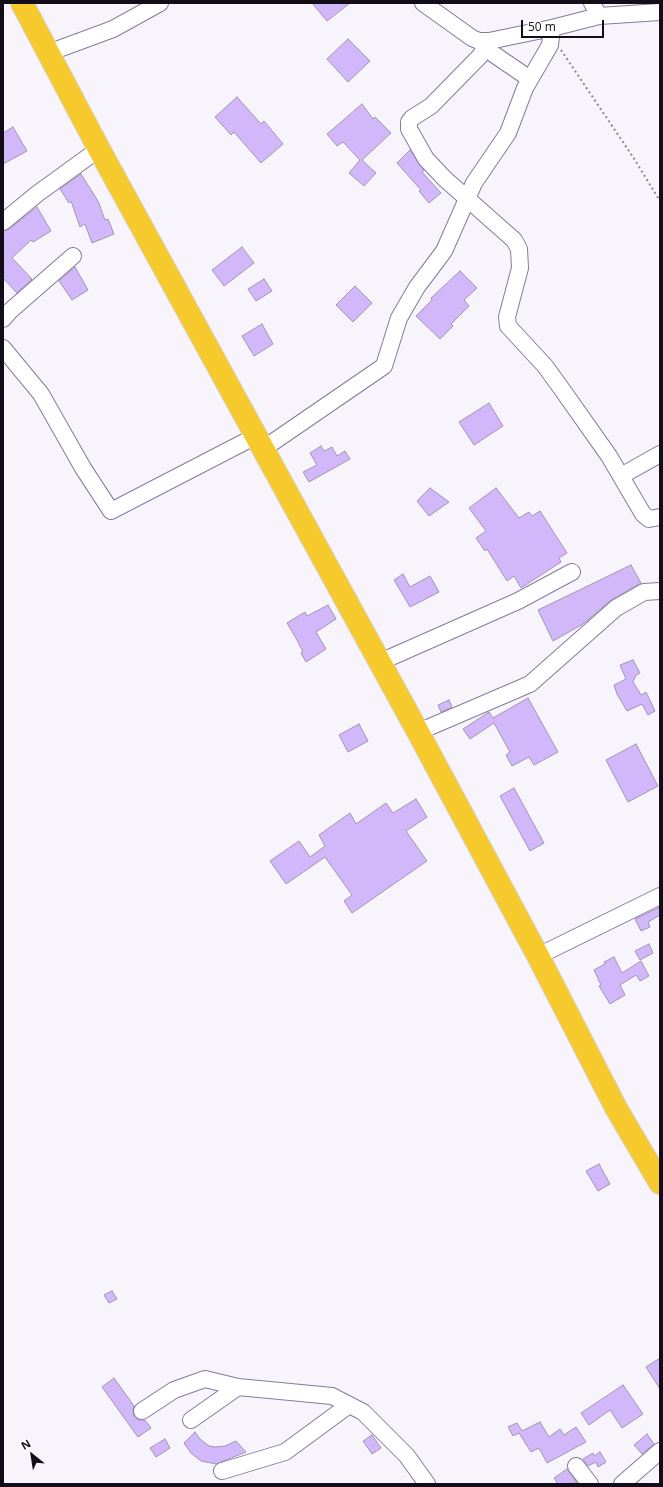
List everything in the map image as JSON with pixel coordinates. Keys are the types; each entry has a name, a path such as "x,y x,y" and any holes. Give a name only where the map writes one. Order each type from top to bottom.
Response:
{"highway":[{"path":"22,3 99,149 418,732 538,956 616,1108 660,1182"}],"street":[{"path":"48,53 114,29 160,3"},
{"path":"423,3 472,38 487,45 530,79"},
{"path":"660,12 596,9 552,28 487,45 431,106 412,118 409,122 408,129 426,159 466,200 507,233 519,249 520,268 507,317 508,326 553,377 609,456 643,514 649,519 660,516"},
{"path":"3,348 41,394 83,468 111,511 260,442 384,366 398,318 416,287 444,251 474,183 508,133 525,88 550,45 552,28"},
{"path":"3,222 37,194 99,149"},
{"path":"3,319 73,256"},
{"path":"621,476 660,454"},
{"path":"380,662 518,601 572,572"},
{"path":"418,732 530,684 616,608 644,592 660,591"},
{"path":"538,956 660,896"},
{"path":"142,1411 174,1390 205,1379 238,1387 332,1396 363,1412 407,1456 427,1484"},
{"path":"191,1420 238,1387"},
{"path":"222,1471 285,1452 349,1405"},
{"path":"622,1484 660,1451"},
{"path":"576,1466 590,1484"}],"path":[{"path":"550,45 564,52 660,201"}],"building":[{"path":"312,3 350,3 327,21"},
{"path":"348,39 370,61 348,82 327,59"},
{"path":"237,97 261,124 264,121 283,144 261,163 234,132 231,135 215,117"},
{"path":"362,104 373,119 375,117 391,133 362,160 376,173 364,186 349,173 360,160 343,142 337,146 327,134"},
{"path":"13,127 27,151 3,164 3,133"},
{"path":"410,150 424,170 422,172 441,193 429,203 419,191 421,190 397,163"},
{"path":"81,174 98,201 105,220 108,219 114,234 92,243 85,224 80,227 71,201 69,203 60,189"},
{"path":"37,207 51,231 33,242 31,240 12,258 32,279 17,293 3,278 3,231 9,229"},
{"path":"242,247 254,263 224,286 212,270"},
{"path":"75,267 88,290 72,300 59,281"},
{"path":"460,271 477,288 464,300 469,306 451,324 453,326 440,339 416,316 432,300 431,298"},
{"path":"264,279 272,291 256,301 248,289"},
{"path":"355,286 372,303 353,322 336,305"},
{"path":"262,324 273,344 254,356 242,336"},
{"path":"489,403 503,426 474,445 459,422"},
{"path":"321,446 324,451 332,447 337,456 345,451 350,459 309,482 303,472 317,465 310,453"},
{"path":"430,488 449,502 429,516 417,501"},
{"path":"496,488 519,518 529,512 532,516 540,511 567,553 559,558 561,562 521,588 514,576 507,581 487,549 485,551 476,538 486,531 469,508"},
{"path":"631,565 641,583 611,600 583,624 553,641 538,610"},
{"path":"403,574 410,587 430,576 439,592 410,607 394,580"},
{"path":"328,605 336,619 316,632 326,649 306,662 301,653 303,652 287,623 305,612 307,616"},
{"path":"633,660 640,673 636,675 633,682 641,695 646,692 655,711 648,715 642,704 627,711 617,694 614,685 626,679 620,665"},
{"path":"528,698 558,752 534,765 529,757 512,766 506,755 510,752 494,723 470,739 463,729 489,712 493,718"},
{"path":"449,700 452,707 441,712 438,705"},
{"path":"359,724 368,741 348,752 339,735"},
{"path":"636,744 658,786 628,802 606,760"},
{"path":"514,788 544,843 530,851 500,796"},
{"path":"416,799 427,817 406,831 427,861 352,913 344,901 352,895 325,857 286,884 270,861 299,841 310,857 325,846 319,835 350,813 356,824 386,803 393,813"},
{"path":"660,907 660,915 648,922 650,927 641,931 635,919"},
{"path":"649,944 653,953 640,960 635,951"},
{"path":"614,957 622,973 641,961 649,976 640,981 636,975 620,985 625,995 610,1004 599,986 601,985 594,970 605,964 604,962"},
{"path":"599,1164 610,1184 598,1191 586,1171"},
{"path":"112,1291 117,1299 109,1303 104,1295"},
{"path":"660,1358 660,1389 646,1367"},
{"path":"114,1378 134,1406 134,1417 138,1420 145,1420 151,1428 138,1437 102,1387"},
{"path":"623,1385 643,1414 622,1428 610,1410 589,1425 581,1413"},
{"path":"540,1422 549,1437 560,1429 564,1435 576,1427 586,1442 547,1463 539,1448 531,1452 519,1433 513,1436 508,1427 517,1423 522,1431"},
{"path":"195,1432 200,1439 209,1446 225,1446 236,1441 246,1452 216,1464 201,1461 191,1453 184,1443"},
{"path":"647,1434 654,1444 642,1454 634,1445"},
{"path":"372,1435 381,1448 372,1454 363,1441"},
{"path":"165,1439 170,1448 156,1457 150,1448"},
{"path":"600,1452 606,1462 598,1467 596,1462 588,1466 583,1459 593,1453 594,1456"},
{"path":"567,1469 577,1483 558,1484 554,1478"}]}
